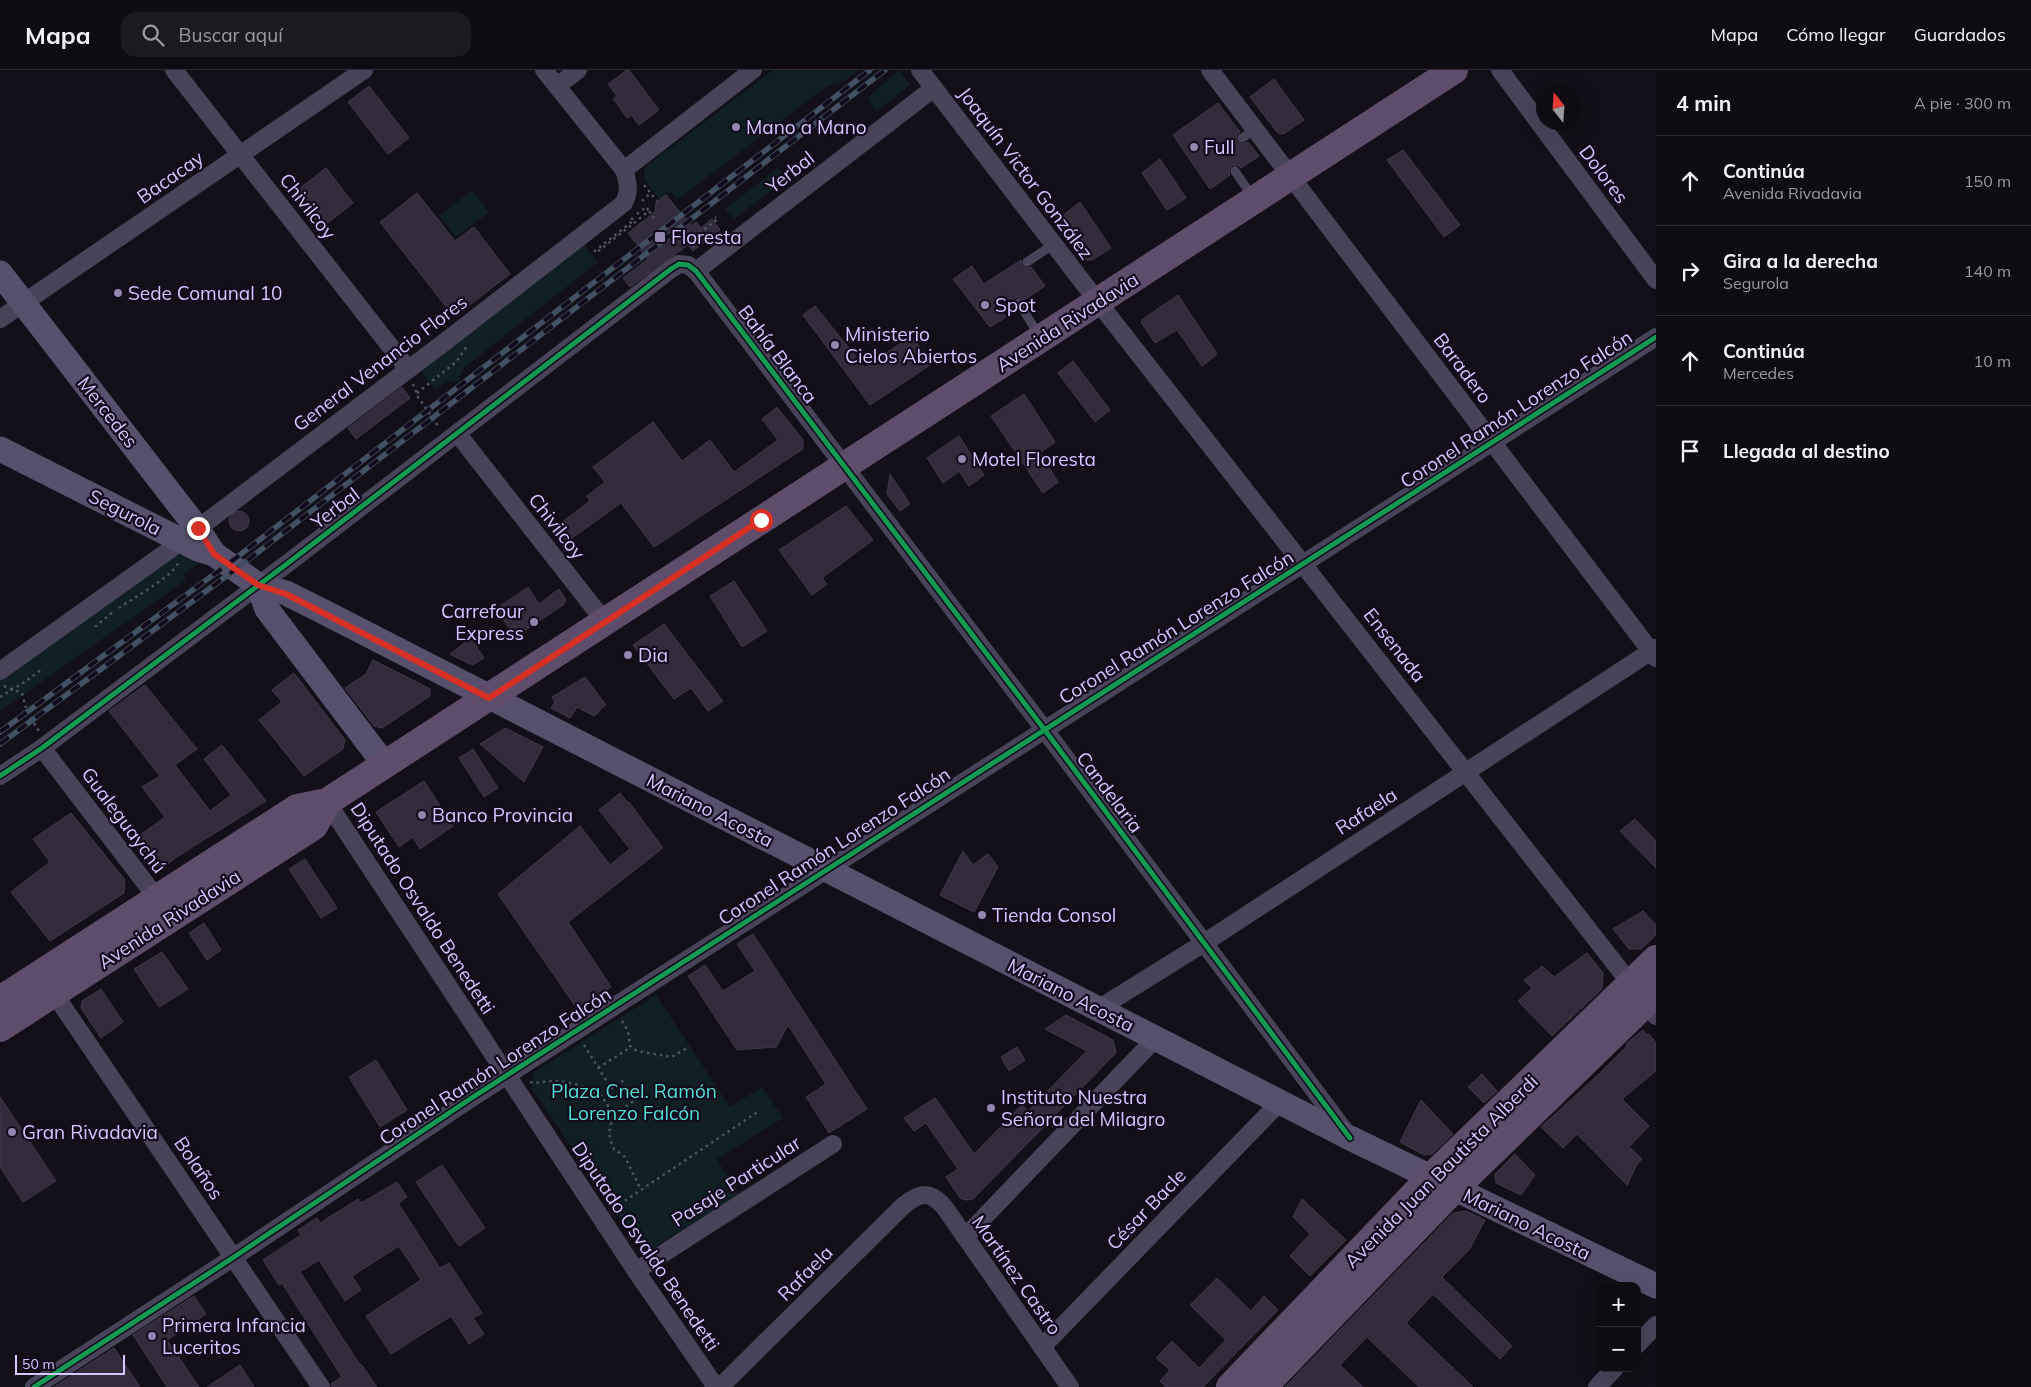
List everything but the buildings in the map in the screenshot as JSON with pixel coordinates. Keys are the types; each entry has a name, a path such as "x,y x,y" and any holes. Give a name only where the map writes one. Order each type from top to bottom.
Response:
{"main road":[{"name":"Avenida Rivadavia","path":"0,1028 48,984 164,908 314,826 327,802 1454,70"},
{"name":"Avenida Juan Bautista Alberdi","path":"1230,1387 1643,997 1656,959"},
{"name":"Avenida Rivadavia","path":"0,1000 48,984"},
{"name":"Avenida Juan Bautista Alberdi","path":"1262,1387 1443,1184"}],"street":[{"name":"Chivilcoy","path":"174,70 408,369"},
{"name":"Bacacay","path":"0,319 364,70"},
{"path":"544,70 624,170 753,70"},
{"path":"557,86 578,70"},
{"name":"Baradero","path":"1210,70 1249,134 1290,176 1654,652"},
{"name":"Dolores","path":"1500,70 1656,280"},
{"name":"Joaquín Victor González","path":"927,76 1098,302"},
{"name":"Yerbal","path":"0,776 47,744 258,585 671,269 679,264 691,268 927,76"},
{"name":"General Venancio Flores","path":"0,671 190,534 624,203 628,183 624,170"},
{"name":"Bahía Blanca","path":"691,268 844,466"},
{"name":"Mercedes","path":"0,273 171,493 190,534 214,554 258,585"},
{"name":"Ensenada","path":"1098,302 1643,997"},
{"name":"Coronel Ramón Lorenzo Falcón","path":"34,1387 825,869 1656,337"},
{"name":"Chivilcoy","path":"452,437 605,622"},
{"name":"Segurola","path":"0,448 144,521 190,534"},
{"name":"Candelaria","path":"844,466 1044,729 1350,1138"},
{"path":"144,521 163,513 169,505 171,493"},
{"path":"258,585 286,594 322,611 489,698"},
{"path":"258,585 267,609 385,765"},
{"path":"290,641 292,627 299,616 310,611 322,611"},
{"name":"Rafaela","path":"1098,1009 1204,943 1466,771 1654,652"},
{"name":"Mariano Acosta","path":"489,698 1350,1138 1656,1286"},
{"name":"Gualeguaychú","path":"47,744 164,908"},
{"name":"Diputado Osvaldo Benedetti","path":"327,802 636,1271 718,1387"},
{"name":"Bolaños","path":"48,984 321,1387"},
{"path":"965,1237 1156,1038"},
{"name":"César Bacle","path":"1042,1347 1281,1102"},
{"name":"Pasaje Particular","path":"636,1271 833,1144"},
{"name":"Rafaela","path":"718,1387 903,1206 917,1196 924,1194"},
{"name":"Martínez Castro","path":"924,1194 934,1196 940,1202 1070,1387"},
{"path":"1641,1341 1656,1325"},
{"path":"1597,1387 1611,1372"}],"lane":[{"path":"1235,171 1254,200"},
{"path":"1027,262 1054,244"},
{"path":"1019,303 1042,338"}],"path":[{"path":"639,213 646,207 654,218"},
{"path":"593,248 632,218 634,220 595,251 596,253 650,212"},
{"path":"692,247 703,239 699,234 718,219 715,217"},
{"path":"408,369 418,397 427,411 440,427 438,428 452,437"},
{"path":"0,697 41,670"},
{"path":"0,685 22,693 27,712 47,744"},
{"path":"612,1007 628,1031 631,1047 637,1052 672,1058 687,1048"},
{"path":"575,1032 611,1088"},
{"path":"598,1068 631,1047"},
{"path":"507,1076 539,1084 554,1081 570,1083 600,1096 613,1115 609,1133 614,1149 625,1157 641,1190"},
{"path":"600,1096 622,1081 635,1100 613,1115"},
{"path":"600,1217 759,1111"}],"green space":[{"name":"Mano a Mano","path":"773,70 858,70 843,82 827,86 677,200 671,192 660,200 644,179 645,167"},
{"path":"899,70 910,85 876,112 867,98"},
{"path":"778,168 787,179 734,219 725,209"},
{"path":"472,190 489,212 456,237 439,216"},
{"path":"583,243 598,262 465,367 459,378 460,381 449,381 435,389 420,370"},
{"path":"176,555 184,556 199,563 183,574 186,580 0,711 0,679"},
{"name":"Plaza Cnel. Ramón Lorenzo Falcón","path":"656,995 730,1107 762,1087 783,1118 717,1159 739,1195 643,1254 531,1087 534,1072"}],"railway":[{"path":"0,732 228,564 870,70"},
{"path":"0,744 236,569 885,70"}],"cycle path":[{"path":"0,776 42,748 288,563 671,269 679,264 688,265 696,271 1044,729 1350,1138"},
{"path":"34,1387 234,1257 470,1099 1656,337"}],"place":[{"name":"Mano a Mano","path":"736,127"},
{"name":"Full","path":"1194,147"},
{"name":"Floresta","path":"660,237"},
{"name":"Sede Comunal 10","path":"118,293"},
{"name":"Spot","path":"985,305"},
{"name":"Ministerio Cielos Abiertos","path":"835,345"},
{"name":"Motel Floresta","path":"962,459"},
{"name":"Carrefour Express","path":"534,622"},
{"name":"Dia","path":"628,655"},
{"name":"Banco Provincia","path":"422,815"},
{"name":"Tienda Consol","path":"982,915"},
{"name":"Instituto Nuestra Señora del Milagro","path":"991,1108"},
{"name":"Gran Rivadavia","path":"12,1132"},
{"name":"Primera Infancia Luceritos","path":"152,1336"}],"route":[{"path":"198,528 214,554 258,585 286,594 322,611 489,698 761,520"}]}
